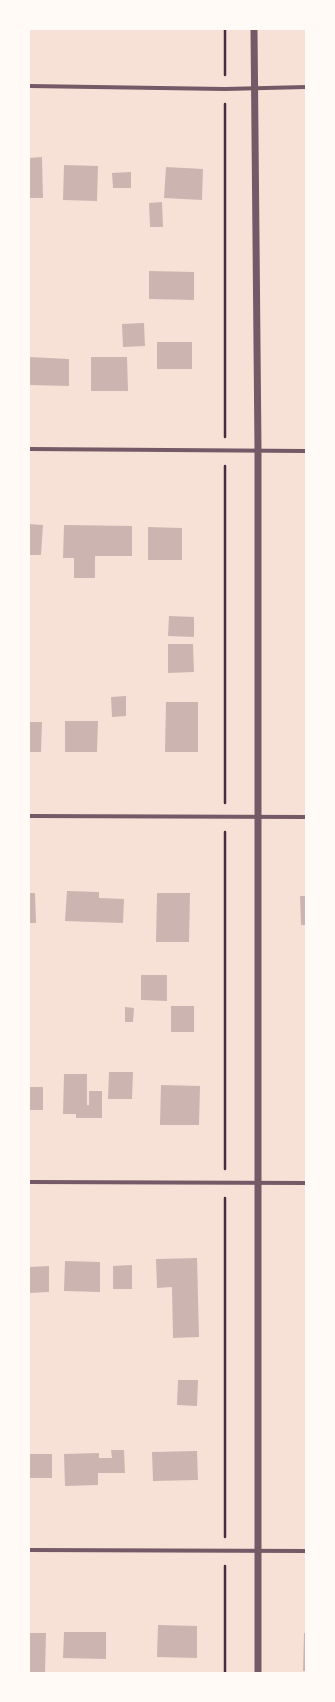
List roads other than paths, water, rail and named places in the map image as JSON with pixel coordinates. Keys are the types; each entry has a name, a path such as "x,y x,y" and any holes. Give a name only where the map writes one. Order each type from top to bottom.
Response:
{"street":[{"path":"254,29 258,450 258,1673"},
{"path":"29,86 306,87"},
{"path":"29,449 306,451"},
{"path":"29,816 306,817"},
{"path":"29,1182 306,1183"},
{"path":"29,1550 306,1551"}]}
